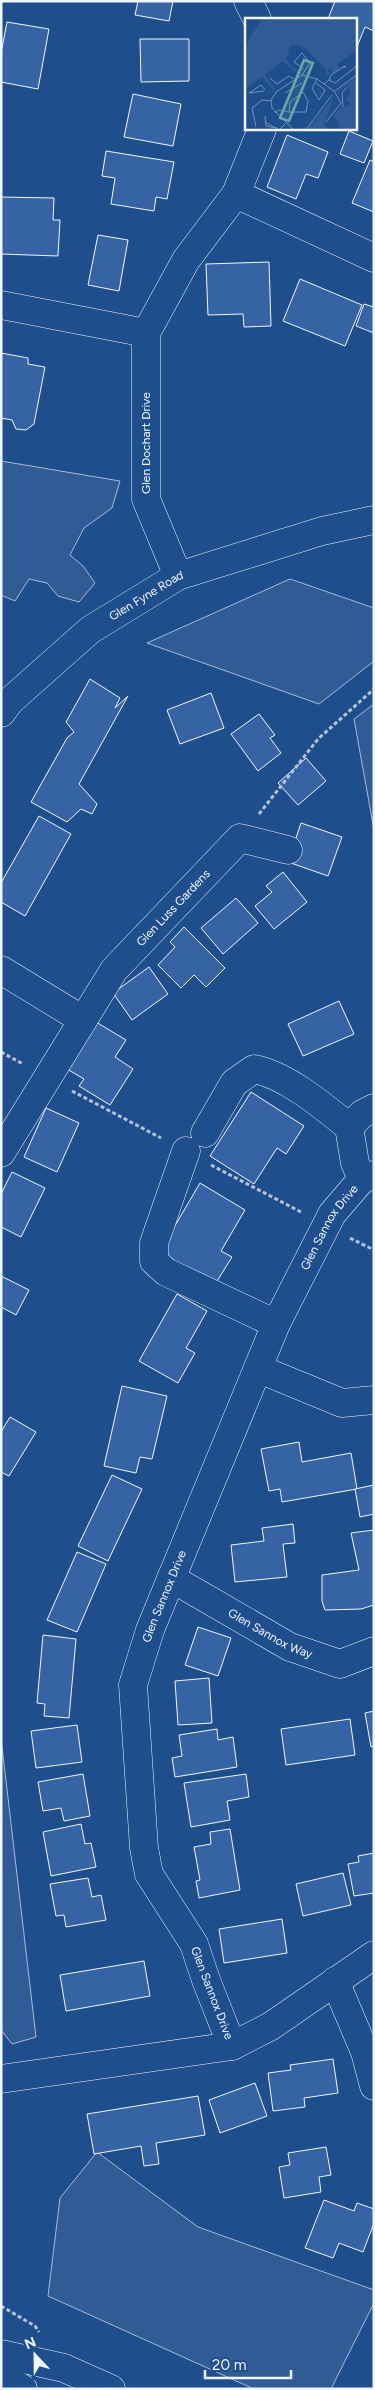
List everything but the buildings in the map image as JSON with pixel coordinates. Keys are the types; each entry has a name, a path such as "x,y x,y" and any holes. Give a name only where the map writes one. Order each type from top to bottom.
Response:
{"street":[{"path":"248,1 256,18"},
{"name":"Glen Dochart Drive","path":"178,576 146,499 146,333 186,260 236,194 262,130"},
{"path":"236,194 374,258"},
{"path":"1,305 146,333"},
{"name":"Glen Fyne Road","path":"1,714 10,701 90,630 178,576 322,531 374,520"},
{"name":"Glen Fyne Road","path":"322,531 374,539"},
{"path":"240,838 288,850"},
{"name":"Glen Luss Gardens","path":"1,1153 114,970 240,838"},
{"path":"1,970 83,1020"},
{"path":"276,1324 166,1272 154,1261 154,1243 195,1142 234,1083 254,1068 268,1071 276,1076 325,1107 348,1127 354,1163 368,1177"},
{"path":"348,1127 362,1114 374,1108"},
{"name":"Glen Sannox Drive","path":"232,2046 194,1944 149,1874 144,1848 133,1685 150,1630 259,1370 276,1324 332,1214 368,1177"},
{"path":"259,1370 342,1403 374,1400"},
{"name":"Glen Sannox Way","path":"171,1578 290,1647 340,1664 374,1651"},
{"name":"Glen Sannox Drive","path":"1,2079 232,2046 271,2026 374,1955"},
{"path":"335,1982 365,2052 374,2086"},
{"path":"1,2354 64,2368 112,2389"},
{"path":"1,2375 23,2389"}],"path":[{"path":"240,838 318,739 374,689"}],"shaded area":[{"path":"1,461 120,481 112,508 84,528 70,555 83,566 95,583 79,602 58,596 47,583 29,579 15,601 1,595"},
{"path":"290,579 374,608 374,661 319,704 147,643"},
{"path":"374,704 374,830 354,719"},
{"path":"1,1738 36,2037 12,2044 1,2030"},
{"path":"97,2152 198,2227 374,2290 374,2303 331,2389 254,2389 48,2296 60,2198"}]}
